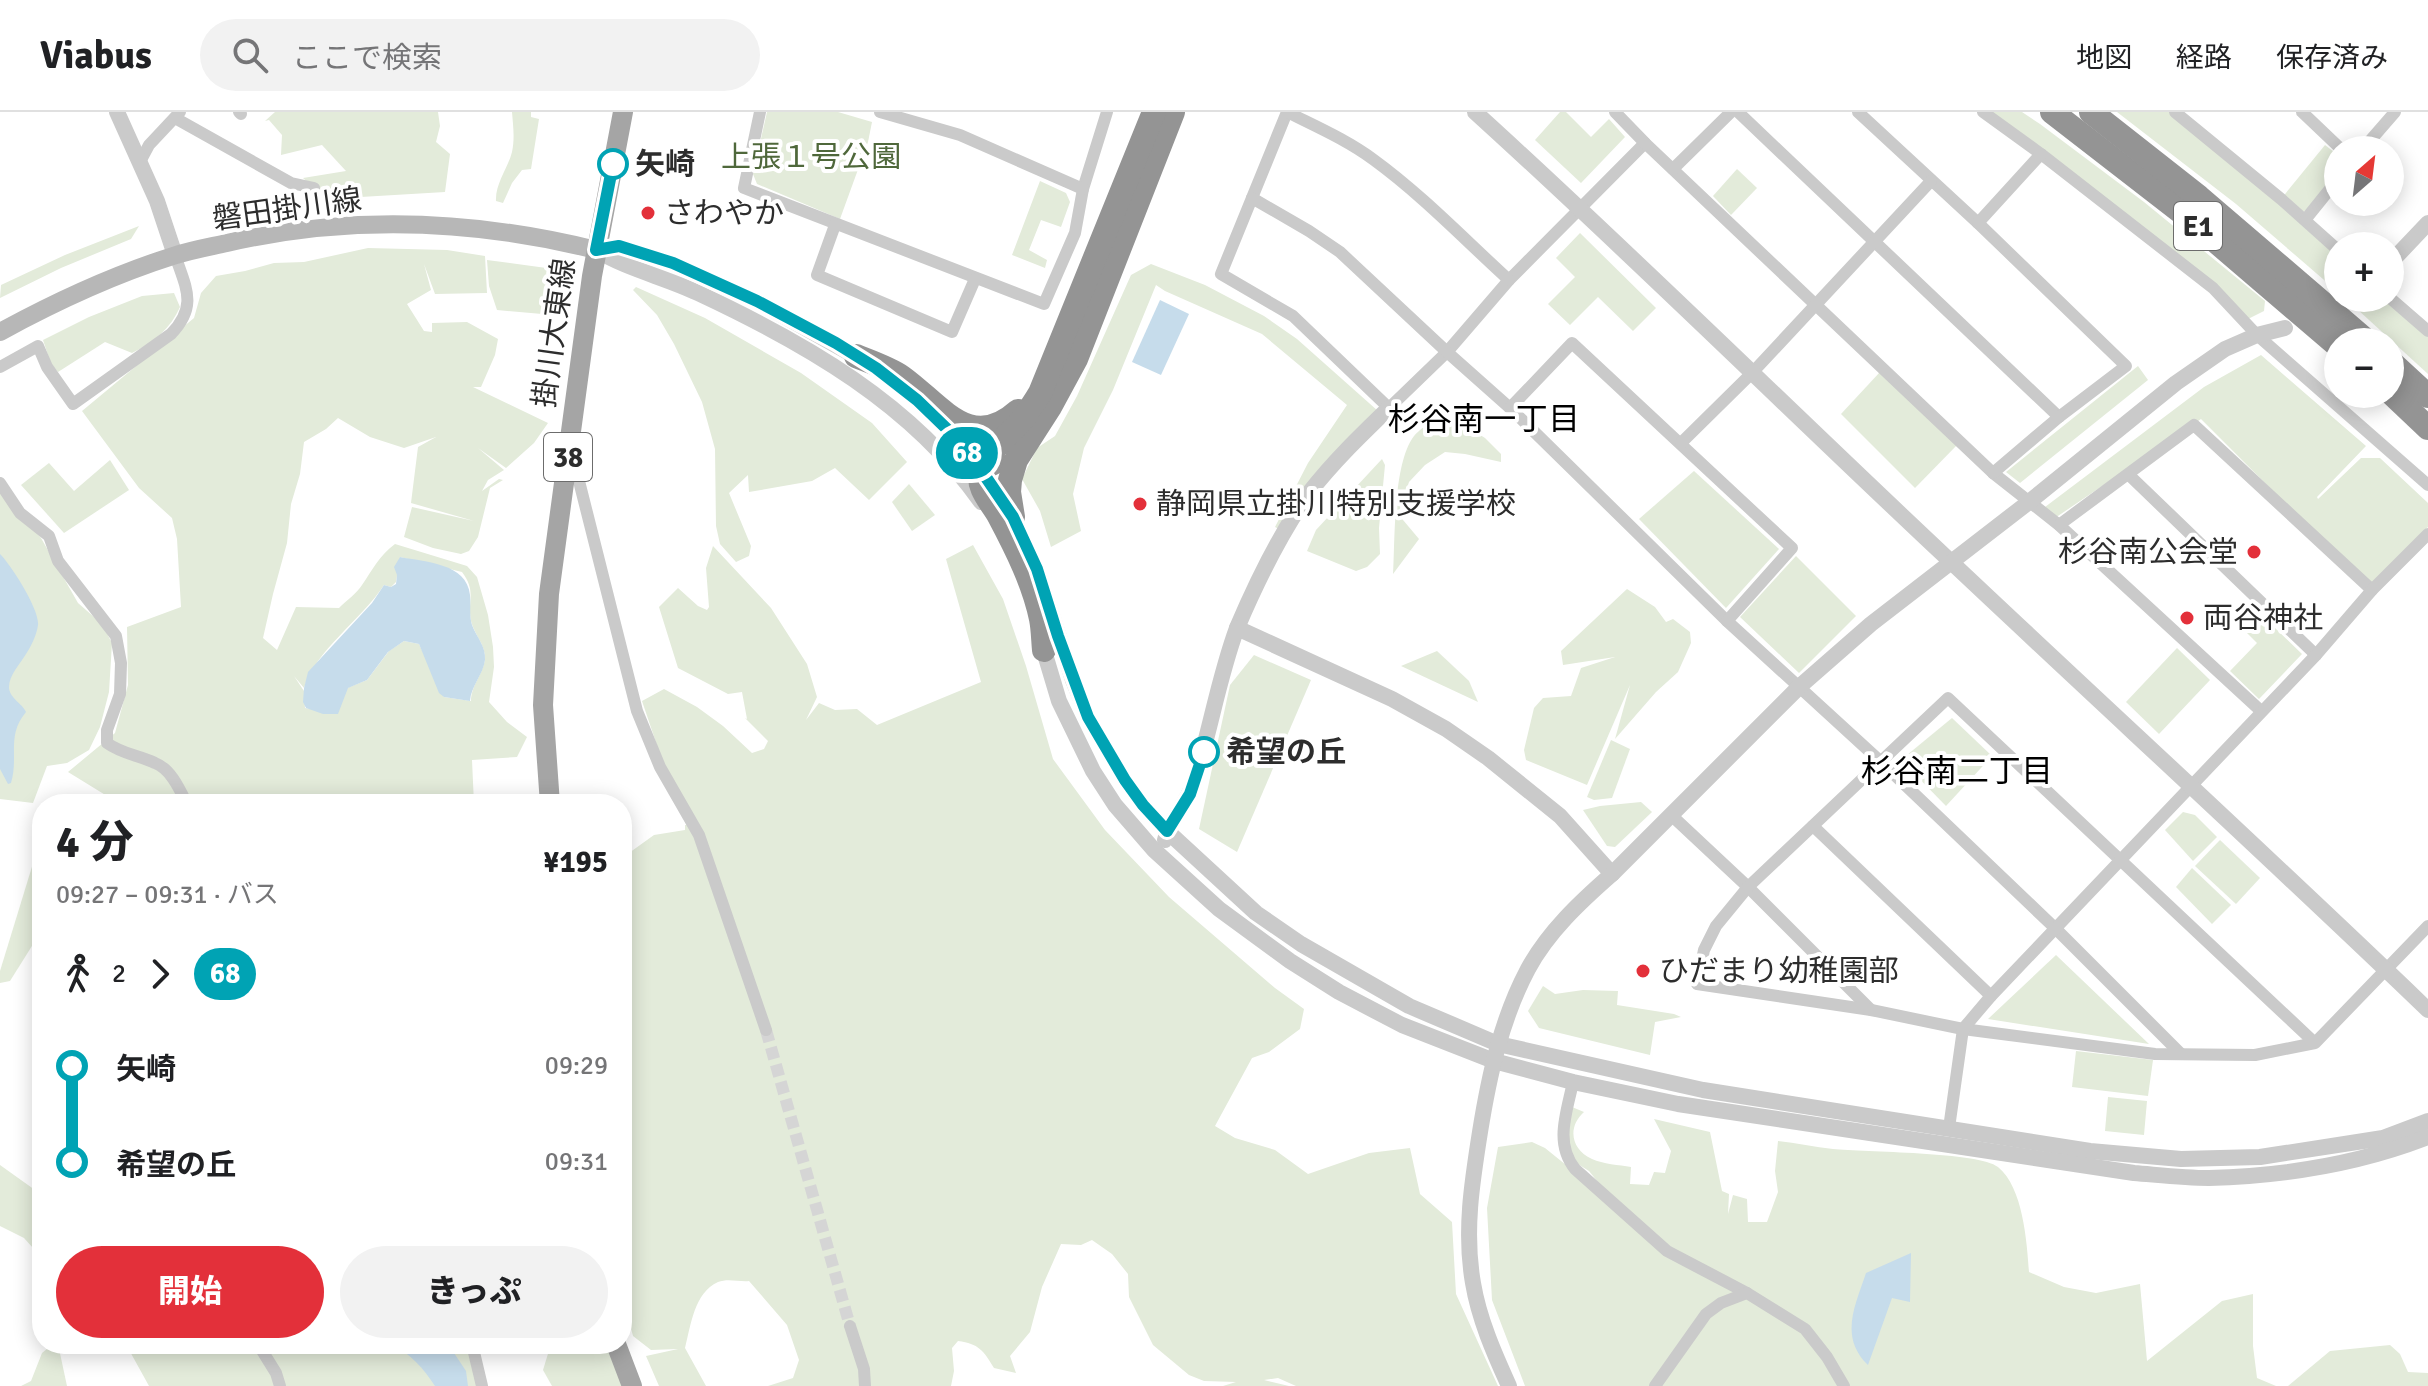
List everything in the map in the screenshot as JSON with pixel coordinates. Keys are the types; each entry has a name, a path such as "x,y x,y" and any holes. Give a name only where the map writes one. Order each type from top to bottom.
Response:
{"highway":[{"path":"1044,650 1041,619 1032,592 1019,557 983,489 981,470 992,451 1030,409 1040,393 1154,112"},
{"path":"1013,517 1009,492 1012,471 1076,359 1173,112"},
{"name":"E1","path":"2052,112 2185,215 2324,334"},
{"name":"E1","path":"2091,112 2199,197 2352,328"},
{"path":"856,356 899,375 952,419 980,430 1007,421 1021,409 1056,356"},
{"path":"2404,374 2428,396"},
{"path":"2404,405 2428,428"},
{"path":"949,461 965,468 981,470 998,460 1041,419"}],"main road":[{"name":"掛川大東線","path":"549,794 543,705 549,594 596,250 623,112"},
{"name":"磐田掛川線","path":"0,332 51,304 175,255 265,234 345,225 430,224 487,230 596,250"},
{"path":"620,1354 632,1386"}],"street":[{"path":"0,367 38,346 47,367 73,404 171,334 183,322 187,293 157,201 117,112"},
{"path":"760,112 744,188 1044,304 1075,233 1083,189 1107,112"},
{"path":"880,112 960,135 1083,189"},
{"path":"1389,408 1293,316 1221,274 1287,112 1335,135 1374,160 1509,280"},
{"path":"1475,112 2428,1010"},
{"path":"1615,112 1993,473 2059,525 2261,711"},
{"path":"1673,169 1731,112"},
{"path":"1738,112 2059,417"},
{"path":"1858,112 2126,366 1993,473"},
{"path":"1983,112 2213,288 2257,335 2428,485"},
{"path":"2175,112 2324,237"},
{"path":"2302,112 2327,136"},
{"path":"2374,136 2395,112"},
{"path":"141,160 149,145 178,115 291,183 314,188"},
{"path":"1265,943 1166,848 1164,840 1190,794 1204,752 1225,661 1254,588 1278,541 1309,494 1342,453 1447,352 1509,280 1645,143"},
{"path":"1978,223 2041,154"},
{"path":"1681,443 1752,373 1931,181"},
{"path":"2305,220 2324,196"},
{"path":"1252,198 1340,252 1510,408 1727,621 2056,929 2181,1054"},
{"path":"2404,248 2428,223"},
{"path":"835,225 817,275 952,332 975,279"},
{"path":"596,250 619,246 673,263 757,301 876,368 917,400 948,430 981,470 1013,517 1037,569 1088,717 1143,805 1256,913 1301,944 1409,1006 1498,1044 1703,1090 2090,1151 2181,1159 2260,1157 2383,1138 2428,1121"},
{"path":"596,250 616,262 694,291 785,338 889,405 949,461 988,511 1001,534 1026,592 1059,701 1074,736 1093,771 1132,826 1189,883 1265,943 1339,992 1402,1025 1494,1061 1573,1082 1678,1104 2064,1164 2149,1174 2207,1178 2290,1172 2391,1151 2428,1137"},
{"path":"2404,310 2428,331"},
{"path":"1509,1386 1482,1319 1473,1284 1468,1249 1469,1206 1498,1044 1528,969 1549,937 1583,899 1612,874 1799,687 1871,624 2176,383 2225,349 2257,335 2285,328"},
{"path":"1510,408 1572,343 1792,548 1727,621"},
{"path":"2059,525 2194,425 2372,590"},
{"path":"566,470 575,473 579,481 637,711 660,767 699,835 766,1030"},
{"path":"2129,475 2316,655"},
{"path":"0,483 20,513 49,536 58,561 116,636 121,663 120,694 107,730 107,743 119,752 159,764 182,794"},
{"path":"1949,1128 1963,1029 2316,655 2372,590 2428,534"},
{"path":"1237,628 1392,699 1446,729 1488,758 1560,816 1612,874"},
{"path":"2315,1043 1948,698 1748,887 1716,926 1704,950 1697,984 1871,1010 1963,1029 2155,1054 2255,1055 2315,1043 2428,926"},
{"path":"1670,814 1871,1010"},
{"path":"1132,826 1151,833 1167,831"},
{"path":"1813,826 1991,996"},
{"path":"1573,1082 1561,1136 1567,1159 1575,1169 1667,1251 1747,1293 1805,1329 1844,1386"},
{"path":"1655,1386 1706,1314 1721,1303 1747,1293"},
{"path":"850,1326 864,1369 865,1386"},
{"path":"264,1354 280,1386"},
{"path":"474,1354 482,1386"}],"green space":[{"path":"275,112 438,112 440,126 436,142 450,154 445,192 327,199 303,178 346,171 322,145 281,155 282,135 269,120 265,121"},
{"path":"512,112 531,112 531,117 539,119 531,169 522,170 503,203 496,201 496,195 512,152"},
{"name":"上張１号公園","path":"767,112 838,112 872,122 868,142 840,219 757,184 753,174"},
{"path":"1560,112 1566,112 1591,137 1609,119 1625,137 1581,183 1535,140"},
{"path":"1989,112 2022,112 2040,124 2144,202 2265,301 2264,311 2248,319"},
{"path":"2117,112 2174,112 2324,240 2324,280 2236,204"},
{"path":"2324,146 2324,188 2299,214 2281,199"},
{"path":"1737,169 1757,188 1731,215 1713,196"},
{"path":"1040,181 1066,193 1070,202 1061,227 1041,220 1029,250 1047,260 1045,268 1012,255"},
{"path":"139,226 131,239 0,298 1,285 65,255"},
{"path":"1580,233 1656,308 1633,331 1598,297 1570,325 1548,304 1575,277 1556,258"},
{"path":"368,248 447,250 485,256 487,293 435,294 424,264 431,290 407,304 424,331 432,332 432,323 467,322 498,339 495,355 481,387 473,387 548,423 534,443 506,468 478,448 504,470 488,480 482,491 499,479 503,480 490,488 478,537 469,551 461,554 404,537 412,507 474,521 411,503 418,447 436,437 404,448 370,437 338,418 304,442 300,474 291,504 287,543 263,638 277,650 296,607 339,608 395,544 467,566 477,577 488,615 494,667 489,702 507,722 527,737 517,757 472,760 474,794 104,794 68,772 115,733 128,685 127,627 181,607 177,539 172,518 139,488 82,411 194,318 201,293 216,276 274,263 304,262","holes":["400,557 462,572 467,579 471,621 485,658 471,701 444,697 419,644 404,641 389,651 367,680 347,688 337,713 305,708 304,691 294,676 304,688 328,648 384,585 391,587 396,582"]},
{"path":"487,260 561,270 570,283 565,316 497,310 489,286"},
{"path":"1151,264 1205,285 1264,316 1297,339 1378,411 1281,530 1275,527 1308,463 1347,405 1262,334 1156,285 1113,390 1084,448 1073,494 1081,531 1051,547 1040,511 1022,479 1037,448 1055,436 1077,396 1131,275"},
{"path":"636,287 705,318 801,373 872,423 907,462 869,500 835,468 812,481 749,492 748,475 729,493 751,546 749,556 736,562 720,544 716,526 715,449 702,402 674,344 657,315 633,290"},
{"path":"174,293 180,307 172,322 140,349 132,353 105,342 58,372 51,364 43,340 142,296"},
{"path":"2360,312 2402,312 2428,337 2428,374 2404,352 2404,328 2378,328"},
{"path":"2261,355 2366,446 2318,499 2361,458 2380,458 2428,503 2428,527 2369,587 2201,419 2052,520 2045,507 2204,387"},
{"path":"2138,366 2148,380 2020,483 2006,472"},
{"path":"1880,372 1958,444 1915,488 1841,414"},
{"path":"1433,419 1458,421 1485,438 1501,454 1501,462 1445,452 1425,465 1409,482 1398,514 1419,539 1393,574 1396,502 1402,464 1414,436"},
{"path":"1382,459 1385,465 1379,528 1380,554 1367,567 1356,571 1307,551 1316,530"},
{"path":"110,460 129,490 64,533 21,485 49,463 74,491"},
{"path":"1694,471 1779,549 1726,608 1639,519"},
{"path":"909,484 935,515 912,531 892,502"},
{"path":"0,485 41,538 78,603 102,624 112,643 109,692 100,727 89,750 67,763 47,766 36,794 32,794 32,803 0,799"},
{"path":"973,545 1003,599 1053,759 1105,830 1169,897 1304,1009 1300,1029 1269,1052 1252,1058 1215,1126 1235,1138 1275,1150 1308,1174 1369,1153 1410,1148 1420,1194 1452,1222 1456,1294 1498,1386 1296,1386 1278,1378 1264,1380 1289,1386 1223,1386 1236,1382 1204,1381 1189,1375 1153,1345 1129,1297 1128,1274 1112,1254 1092,1240 1081,1245 1061,1244 1042,1287 1030,1332 1010,1356 1016,1373 994,1368 980,1349 958,1341 952,1348 954,1371 951,1386 768,1386 793,1378 799,1360 787,1325 749,1281 726,1280 710,1287 699,1302 685,1348 706,1386 659,1386 646,1356 678,1349 651,1350 632,1332 632,851 654,835 685,830 685,825 696,824 664,766 642,701 664,689 697,707 752,753 764,749 768,741 745,718 742,692 728,694 678,668 659,607 678,588 707,610 706,568 713,546 771,608 807,664 817,697 806,720 819,703 835,710 857,709 877,725 981,682 946,559"},
{"path":"1796,556 1856,616 1799,673 1740,617"},
{"path":"1627,589 1655,607 1666,622 1673,619 1690,632 1691,643 1678,672 1615,739 1630,685 1587,785 1526,760 1524,750 1534,708 1543,698 1571,696 1581,668 1615,657 1563,665 1561,651"},
{"path":"2249,603 2302,654 2259,699 2230,671 2257,643 2233,619"},
{"path":"2177,648 2210,680 2159,734 2126,702"},
{"path":"1437,651 1469,681 1478,702 1401,666"},
{"path":"1254,655 1311,680 1237,852 1199,829 1230,685"},
{"path":"1952,718 1992,756 1946,806 1901,760"},
{"path":"1611,740 1630,749 1612,798 1594,800 1587,797"},
{"path":"1641,802 1652,812 1615,847 1607,846 1583,810 1600,806"},
{"path":"2183,812 2195,815 2217,837 2193,861 2165,830"},
{"path":"2220,840 2260,878 2236,904 2195,866"},
{"path":"32,867 32,946 10,981 0,983 0,971"},
{"path":"2192,868 2231,905 2212,924 2176,887"},
{"path":"2056,955 2149,1044 1988,1019"},
{"path":"1543,986 1555,994 1583,990 1618,991 1617,1005 1681,1017 1655,1022 1650,1055 1539,1028 1528,1011"},
{"path":"2076,1051 2153,1060 2148,1096 2072,1087"},
{"path":"2108,1097 2147,1101 2144,1135 2105,1131"},
{"path":"1572,1107 1584,1112 1574,1131 1580,1150 1596,1161 1631,1167 1630,1184 1649,1185 1654,1172 1665,1173 1671,1151 1654,1119 1710,1132 1722,1191 1729,1194 1728,1214 1733,1195 1747,1199 1748,1222 1767,1222 1778,1192 1775,1171 1778,1141 1833,1149 1946,1156 1987,1162 1998,1167 2006,1176 2018,1201 2029,1272 2064,1287 2096,1293 2140,1284 2147,1361 2222,1301 2253,1294 2253,1346 2257,1378 2276,1386 1525,1386 1492,1300 1487,1208 1498,1147 1532,1142 1545,1148 1618,1207 1589,1171 1573,1161 1564,1147"},
{"path":"0,1165 32,1188 32,1247 24,1238 0,1226"},
{"path":"2390,1345 2400,1354 2408,1372 2428,1373 2428,1386 2288,1386 2330,1351"},
{"path":"42,1354 60,1354 67,1386 21,1386 31,1381"},
{"path":"131,1354 474,1354 482,1386 149,1386"},
{"path":"548,1354 619,1354 632,1386 552,1386 543,1370"}],"water":[{"path":"1160,300 1189,314 1161,375 1132,362"},
{"path":"0,554 30,599 38,625 32,644 9,683 11,694 26,712 16,729 13,773 8,784 0,769"},
{"path":"400,557 453,570 467,584 471,622 485,655 470,701 444,697 439,693 419,644 404,641 388,652 367,680 348,688 338,714 323,714 306,708 303,702 308,672 372,603 384,585 391,587 396,584 394,567"},
{"path":"1911,1253 1910,1302 1892,1298 1868,1365 1859,1354 1852,1332 1854,1309 1866,1273"},
{"path":"406,1354 455,1354 466,1371 468,1386 435,1386"}],"tunnel":[{"path":"766,1030 850,1326"}],"bus line":[{"name":"68","path":"613,164 596,250 619,246 673,263 757,301 876,368 917,400 948,430 1009,511 1037,569 1073,680 1103,745 1143,805 1167,831 1190,794 1204,752"}],"place":[{"name":"矢崎","path":"613,164"},
{"name":"さわやか","path":"648,213"},
{"name":"静岡県立掛川特別支援学校","path":"1140,504"},
{"name":"杉谷南公会堂","path":"2254,552"},
{"name":"両谷神社","path":"2187,618"},
{"name":"希望の丘","path":"1204,752"},
{"name":"ひだまり幼稚園部","path":"1643,971"}],"district":[{"name":"杉谷南一丁目","path":"1484,419"},
{"name":"杉谷南二丁目","path":"1957,771"}]}
